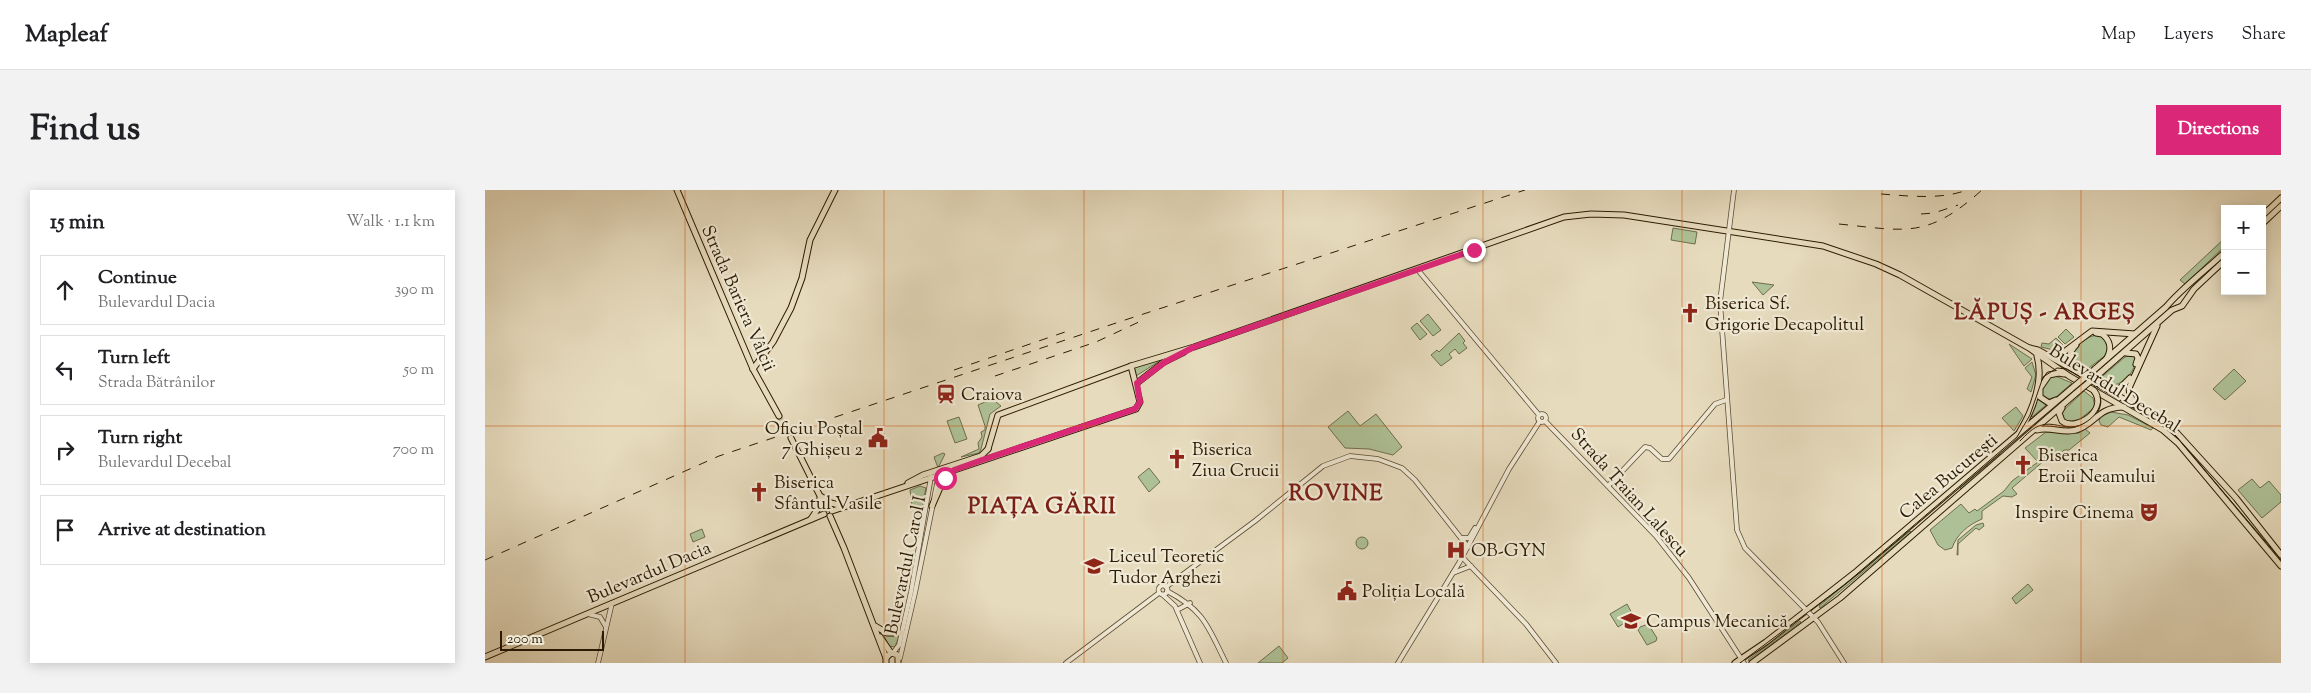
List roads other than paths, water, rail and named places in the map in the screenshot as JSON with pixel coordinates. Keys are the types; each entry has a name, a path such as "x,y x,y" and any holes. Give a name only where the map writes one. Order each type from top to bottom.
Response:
{"main road":[{"name":"Strada Bariera Vâlcii","path":"677,190 753,369 779,416"},
{"path":"753,369 768,349 791,308 802,278 810,240 835,190"},
{"path":"2266,212 2281,198"},
{"path":"2266,220 2281,206"},
{"name":"Bulevardul Decebal","path":"988,449 998,414 1533,227 1579,215 1625,215 1823,246 1868,261 1900,275 2029,348 2045,354 2074,370 2163,422 2183,438 2241,504 2281,555"},
{"path":"2221,256 2171,301 2172,305 2177,308 2182,306 2221,264"},
{"path":"2177,295 2183,298 2184,302"},
{"name":"Calea București","path":"1753,663 1814,619 2032,433 2075,394 2106,360 2171,301"},
{"name":"Calea București","path":"1735,663 1743,661 1807,611 1875,556 2071,389 2123,354 2177,308"},
{"path":"2138,407 2130,396 2129,388 2159,323"},
{"path":"2045,354 2056,355 2064,352 2092,331 2135,334"},
{"path":"2074,370 2070,364 2069,356 2072,349 2091,334 2102,334 2109,341 2110,352 2106,360"},
{"name":"Bulevardul Decebal","path":"1137,383 1165,362 1194,347"},
{"name":"Bulevardul Decebal","path":"2029,348 2069,376 2163,430 2178,443 2281,566"},
{"path":"2109,390 2119,389 2128,382 2137,362 2136,354 2132,352 2123,354"},
{"path":"2015,437 2027,418 2039,381 2041,370 2037,355"},
{"path":"1131,366 1137,383"},
{"path":"2059,399 2047,402 2040,397 2043,381 2053,374 2069,376"},
{"name":"Bulevardul Dacia","path":"485,657 828,512 1135,409 1140,402 1137,383"},
{"path":"2063,405 2059,413 2063,422 2070,425 2077,424 2093,413 2099,406 2099,399 2092,389"},
{"path":"2032,433 2046,428 2078,430 2104,410 2125,408"},
{"path":"791,438 828,512 875,626 885,661"},
{"path":"988,449 995,455"},
{"name":"Bulevardul Dacia","path":"901,487 932,472 981,456 988,449"},
{"path":"932,506 943,480 954,470"},
{"path":"819,495 831,503 844,506"},
{"path":"810,520 819,508 819,495"},
{"path":"875,626 887,632 902,633"},
{"path":"878,635 892,653 898,655 899,662"},
{"path":"885,661 892,653"}],"street":[{"path":"1734,190 1720,302 1735,522 1740,540 1814,619 1844,663"},
{"path":"1398,663 1468,547 1509,469 1540,421 1539,414 1417,269"},
{"path":"1609,485 1645,447 1650,448 1662,459 1667,460 1672,457 1715,404 1726,400"},
{"name":"Strada Traian Lalescu","path":"1539,414 1545,414 1545,420 1656,536 1689,578 1743,661"},
{"path":"1540,421 1545,420"},
{"path":"1066,663 1161,594 1323,466 1349,456 1378,459 1402,468 1415,480 1468,547"},
{"name":"Bulevardul Carol I","path":"899,662 940,470"},
{"name":"Bulevardul Carol I","path":"892,653 899,644 902,633 932,472"},
{"path":"1461,538 1469,538 1481,523"},
{"path":"1462,557 1526,624 1556,663"},
{"path":"1453,573 1471,566"},
{"path":"1200,663 1177,610 1171,601 1161,594 1159,587 1167,589 1190,604 1203,618 1226,663"},
{"path":"598,663 612,603"},
{"path":"1177,610 1190,604"},
{"path":"585,614 600,617 606,627"}],"tunnel":[{"path":"779,416 791,438"}],"tram line":[{"path":"1740,663 1843,586 2017,437 2030,415 2043,377 2057,368 2067,369 2162,424 2175,435 2281,560"},
{"path":"2020,441 2033,429 2042,425 2050,424 2073,427 2092,418 2100,406 2101,399 2094,386"}],"railway":[{"path":"485,560 719,456 1128,319 1525,190"},
{"path":"1881,194 1936,196 1967,190"},
{"path":"1839,224 1882,229 1915,228 1931,224 1946,217 1982,190"},
{"path":"1921,214 1934,213 1958,205"},
{"path":"995,376 1096,342 1141,321"},
{"path":"954,370 1065,332"}],"place":[{"name":"Biserica Sf. Grigorie Decapolitul","path":"1690,313"},
{"name":"Craiova","path":"946,394"},
{"name":"Oficiu Poștal 7 Ghișeu 2","path":"878,438"},
{"name":"Biserica Ziua Crucii","path":"1177,459"},
{"name":"Biserica Eroii Neamului","path":"2023,465"},
{"name":"Biserica Sfântul Vasile","path":"759,492"},
{"name":"Inspire Cinema","path":"2149,512"},
{"name":"OB-GYN","path":"1456,550"},
{"name":"Liceul Teoretic Tudor Arghezi","path":"1094,566"},
{"name":"Poliția Locală","path":"1347,591"},
{"name":"Campus Mecanică","path":"1631,621"}],"district":[{"name":"LĂPUȘ - ARGEȘ","path":"2045,311"},
{"name":"ROVINE","path":"1336,492"},
{"name":"PIAȚA GĂRII","path":"1042,505"}]}
